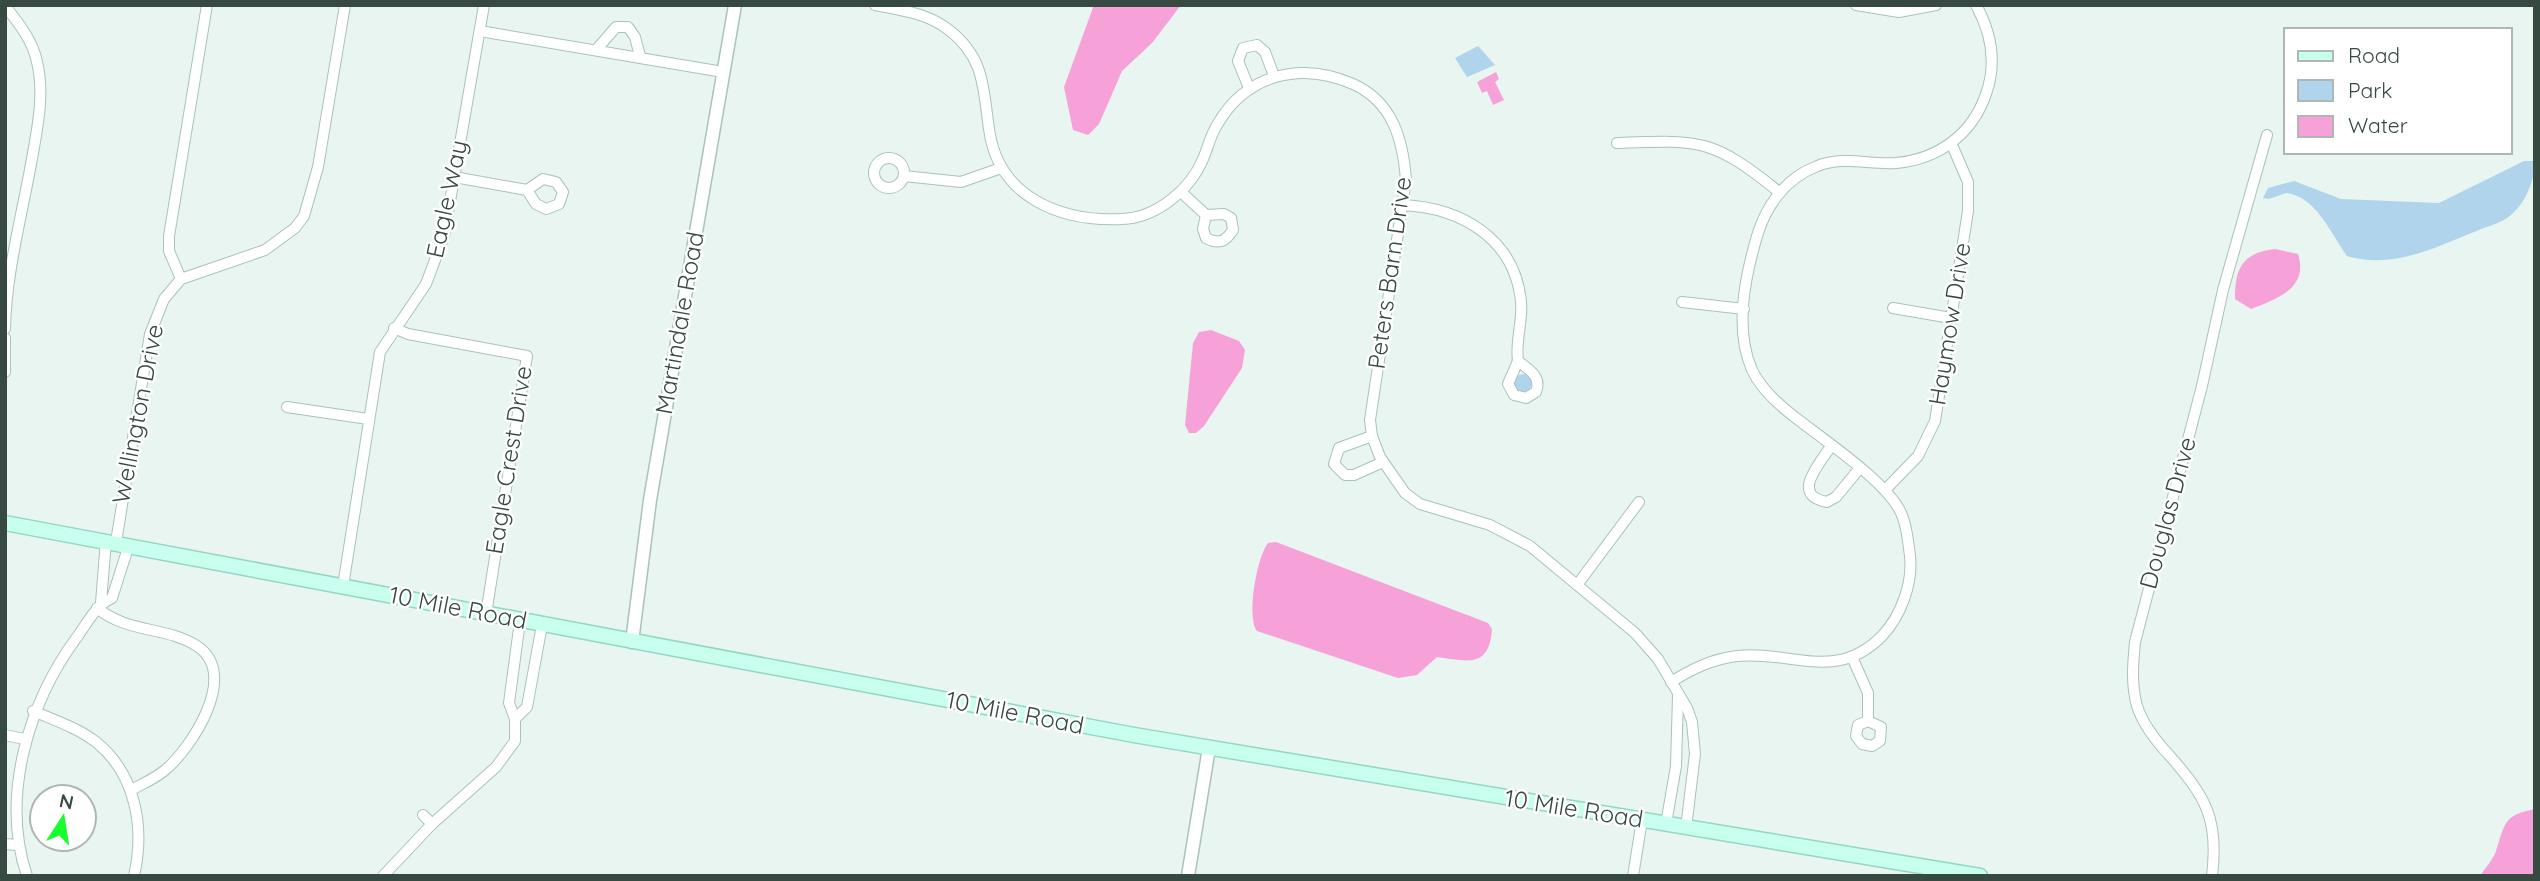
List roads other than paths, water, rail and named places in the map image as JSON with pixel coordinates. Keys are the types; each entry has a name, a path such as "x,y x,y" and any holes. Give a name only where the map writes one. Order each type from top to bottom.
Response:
{"main road":[{"name":"10 Mile Road","path":"5,523 1209,748 1980,876"}],"street":[{"path":"207,5 169,236 169,251 181,279 265,250 295,228 304,216 318,167 345,5"},
{"name":"Eagle Way","path":"342,586 380,352 394,327 416,302 435,263 454,177 484,5"},
{"name":"Martindale Road","path":"632,642 652,489 735,5"},
{"name":"Peters Barn Drive","path":"874,5 922,10 950,31 978,64 985,84 989,129 1001,168 1030,198 1043,207 1082,218 1127,219 1141,216 1181,192 1204,159 1217,124 1229,107 1250,88 1274,76 1308,71 1331,75 1359,87 1384,107 1395,123 1401,140 1406,180 1373,399 1372,436 1383,462 1405,493 1420,504 1512,535 1634,633 1658,659 1692,722 1695,754 1686,828"},
{"path":"1856,5 1899,12 1936,5"},
{"path":"1671,682 1693,669 1738,656 1816,663 1852,657 1883,635 1904,602 1910,582 1910,553 1901,513 1886,489 1778,404 1753,371 1742,326 1744,309 1758,234 1779,192 1814,167 1843,159 1895,163 1935,153 1951,145 1982,107 1991,79 1993,50 1984,20 1976,5"},
{"path":"5,6 30,42 37,60 41,92 35,143 7,296 5,330"},
{"path":"596,50 616,27 628,27 635,37 640,57"},
{"path":"480,31 723,72"},
{"path":"1250,88 1238,61 1243,48 1257,45 1265,52 1274,76"},
{"name":"Douglas Drive","path":"2212,876 2214,830 2208,806 2147,729 2137,706 2133,668 2138,630 2202,386 2223,290 2267,135"},
{"path":"1617,143 1677,141 1719,149 1738,159 1779,192"},
{"name":"Haymow Drive","path":"1886,489 1918,456 1935,421 1968,211 1968,182 1951,145"},
{"path":"904,176 961,181 1001,168"},
{"path":"454,177 527,190"},
{"path":"1181,192 1206,215"},
{"path":"1404,205 1454,214 1475,225 1501,250 1514,273 1521,301 1516,351 1518,362"},
{"name":"Wellington Drive","path":"117,542 150,334 164,299 181,279"},
{"path":"1682,302 1744,309"},
{"path":"1892,308 1951,318"},
{"name":"Eagle Crest Drive","path":"394,327 408,334 527,356 486,614"},
{"path":"5,338 5,372"},
{"path":"287,407 368,419"},
{"path":"1372,436 1339,448 1334,464 1345,475 1354,475 1383,462"},
{"path":"1831,446 1809,482 1809,493 1815,500 1827,502 1836,497 1859,469"},
{"path":"1577,585 1639,502"},
{"path":"99,606 112,598 117,542"},
{"path":"27,876 17,845 14,785 24,739 46,682 99,606 117,542"},
{"path":"99,606 117,622 199,647 211,659 214,673 206,714 198,731 166,770 131,790"},
{"path":"383,876 432,824 496,768 515,741 516,719 509,703 520,621"},
{"path":"516,719 527,707 542,625"},
{"path":"1852,657 1868,693 1868,721"},
{"name":"Peters Barn Drive","path":"1666,824 1677,757 1678,695"},
{"path":"33,710 96,743 122,770 131,790 139,838 134,876"},
{"path":"5,735 24,739"},
{"path":"1188,876 1209,748"},
{"path":"423,815 432,824"},
{"path":"1633,876 1642,820"},
{"path":"5,844 17,845"}],"water":[{"path":"1094,5 1181,5 1152,43 1122,71 1099,124 1088,135 1073,130 1064,87"},
{"path":"1496,72 1499,79 1495,82 1504,100 1493,105 1487,91 1482,93 1477,82"},
{"path":"2275,249 2298,254 2299,276 2288,291 2251,309 2235,299 2239,270 2248,258"},
{"path":"1211,330 1239,341 1245,350 1242,368 1204,426 1196,433 1189,433 1185,425 1193,343 1199,332"},
{"path":"1276,542 1488,623 1492,629 1487,651 1475,660 1437,657 1417,675 1398,678 1257,631 1253,601 1257,573 1268,543"},
{"path":"2535,809 2535,876 2480,876 2495,854 2507,822 2517,814"}]}
